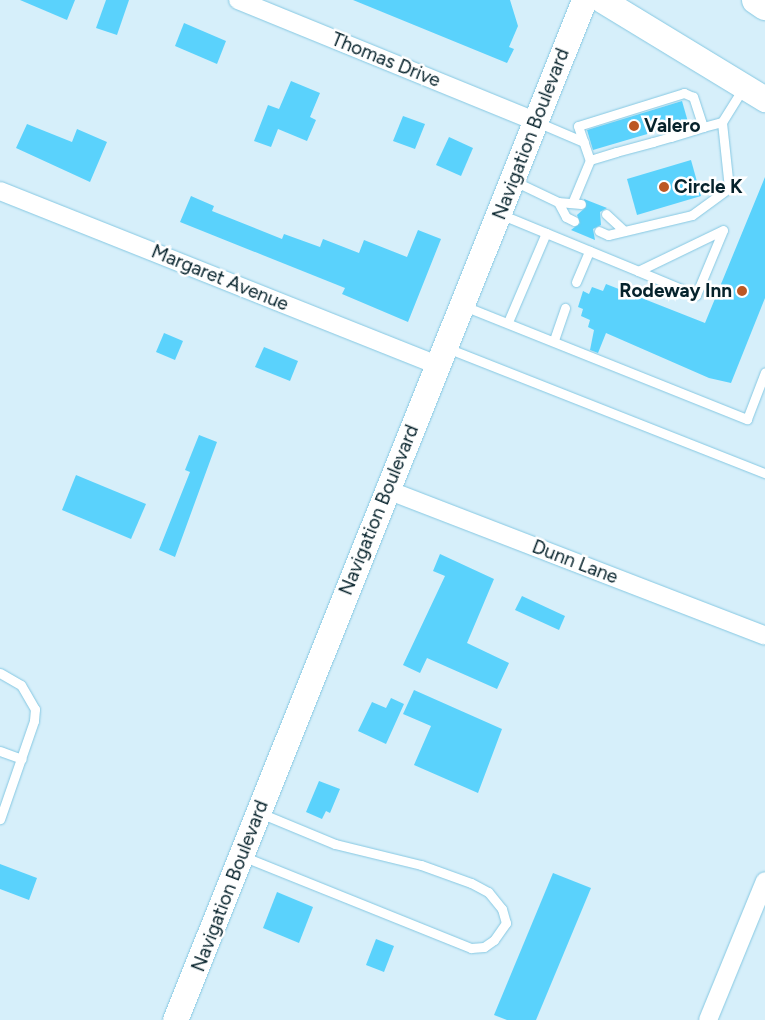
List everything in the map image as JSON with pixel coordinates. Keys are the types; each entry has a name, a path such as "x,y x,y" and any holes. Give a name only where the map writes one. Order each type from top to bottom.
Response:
{"highway":[{"path":"756,0 765,6"}],"street":[{"name":"Thomas Drive","path":"238,0 535,121"},
{"name":"Navigation Boulevard","path":"175,1020 242,856 385,489 444,357 584,0"},
{"path":"602,0 755,93"},
{"name":"Margaret Avenue","path":"0,191 444,357"},
{"name":"Dunn Lane","path":"385,489 765,636"},
{"path":"708,1020 765,881"}],"lane":[{"path":"514,181 558,202 577,203 590,160 578,126 625,115 662,103 684,93 693,97 704,127"},
{"path":"590,160 614,148 651,137 722,122 755,93"},
{"path":"535,121 584,142"},
{"path":"599,231 608,235 692,215 729,188 722,122"},
{"path":"558,202 566,217 574,221"},
{"path":"499,214 696,295 723,230 638,271"},
{"path":"606,214 624,231"},
{"path":"508,322 546,233"},
{"path":"576,282 589,251"},
{"path":"464,306 554,340 746,419 765,372"},
{"path":"554,340 565,308"},
{"path":"444,357 765,473"},
{"path":"0,673 21,685 34,709 22,759 0,819"},
{"path":"0,751 22,759"},
{"path":"242,856 471,948 484,947 494,940 506,923 502,910 488,892 471,883 421,865 335,844 258,813"}],"building":[{"path":"20,0 75,0 67,20"},
{"path":"106,0 129,0 117,35 96,28"},
{"path":"353,0 510,0 518,26 509,47 514,49 507,63"},
{"path":"184,23 226,41 217,64 175,46"},
{"path":"291,81 320,93 310,117 316,120 307,141 278,129 271,147 254,141 268,105 279,109"},
{"name":"Valero","path":"682,101 688,122 593,150 587,130"},
{"path":"403,116 425,124 415,149 393,141"},
{"path":"27,124 72,142 77,129 107,142 90,182 16,148"},
{"path":"449,137 473,148 461,176 436,165"},
{"name":"Circle K","path":"691,160 701,196 637,215 627,179"},
{"name":"Rodeway Inn","path":"765,177 765,298 731,383 709,378 606,333 598,353 590,350 594,330 588,327 590,320 581,316 583,309 578,307 583,291 589,294 592,287 603,291 606,284 705,323"},
{"path":"191,196 214,206 212,211 282,239 284,234 320,247 323,239 359,253 364,240 407,257 418,230 441,239 408,322 342,294 345,288 180,222"},
{"path":"584,199 607,208 600,212 601,225 593,229 595,240 571,230 580,223 577,215 586,207"},
{"path":"164,333 183,341 175,360 156,352"},
{"path":"264,347 298,361 290,381 255,367"},
{"path":"199,435 217,442 175,557 159,550 190,472 185,470"},
{"path":"76,475 146,504 131,539 62,510"},
{"path":"440,554 494,579 467,643 509,663 497,689 427,658 420,673 403,665 445,576 433,571"},
{"path":"522,596 565,616 559,630 515,610"},
{"path":"414,690 502,729 478,793 414,765 431,726 403,714"},
{"path":"391,698 404,704 386,744 358,731 372,702 386,708"},
{"path":"319,781 340,789 330,813 326,811 322,819 306,812"},
{"path":"0,864 37,878 29,900 0,889"},
{"path":"553,873 591,888 536,1020 507,1020 494,1015"},
{"path":"277,892 313,907 299,943 263,928"},
{"path":"376,939 394,946 384,972 366,965"}],"place":[{"name":"Valero","path":"634,126"},
{"name":"Circle K","path":"664,187"},
{"name":"Rodeway Inn","path":"742,291"}]}
